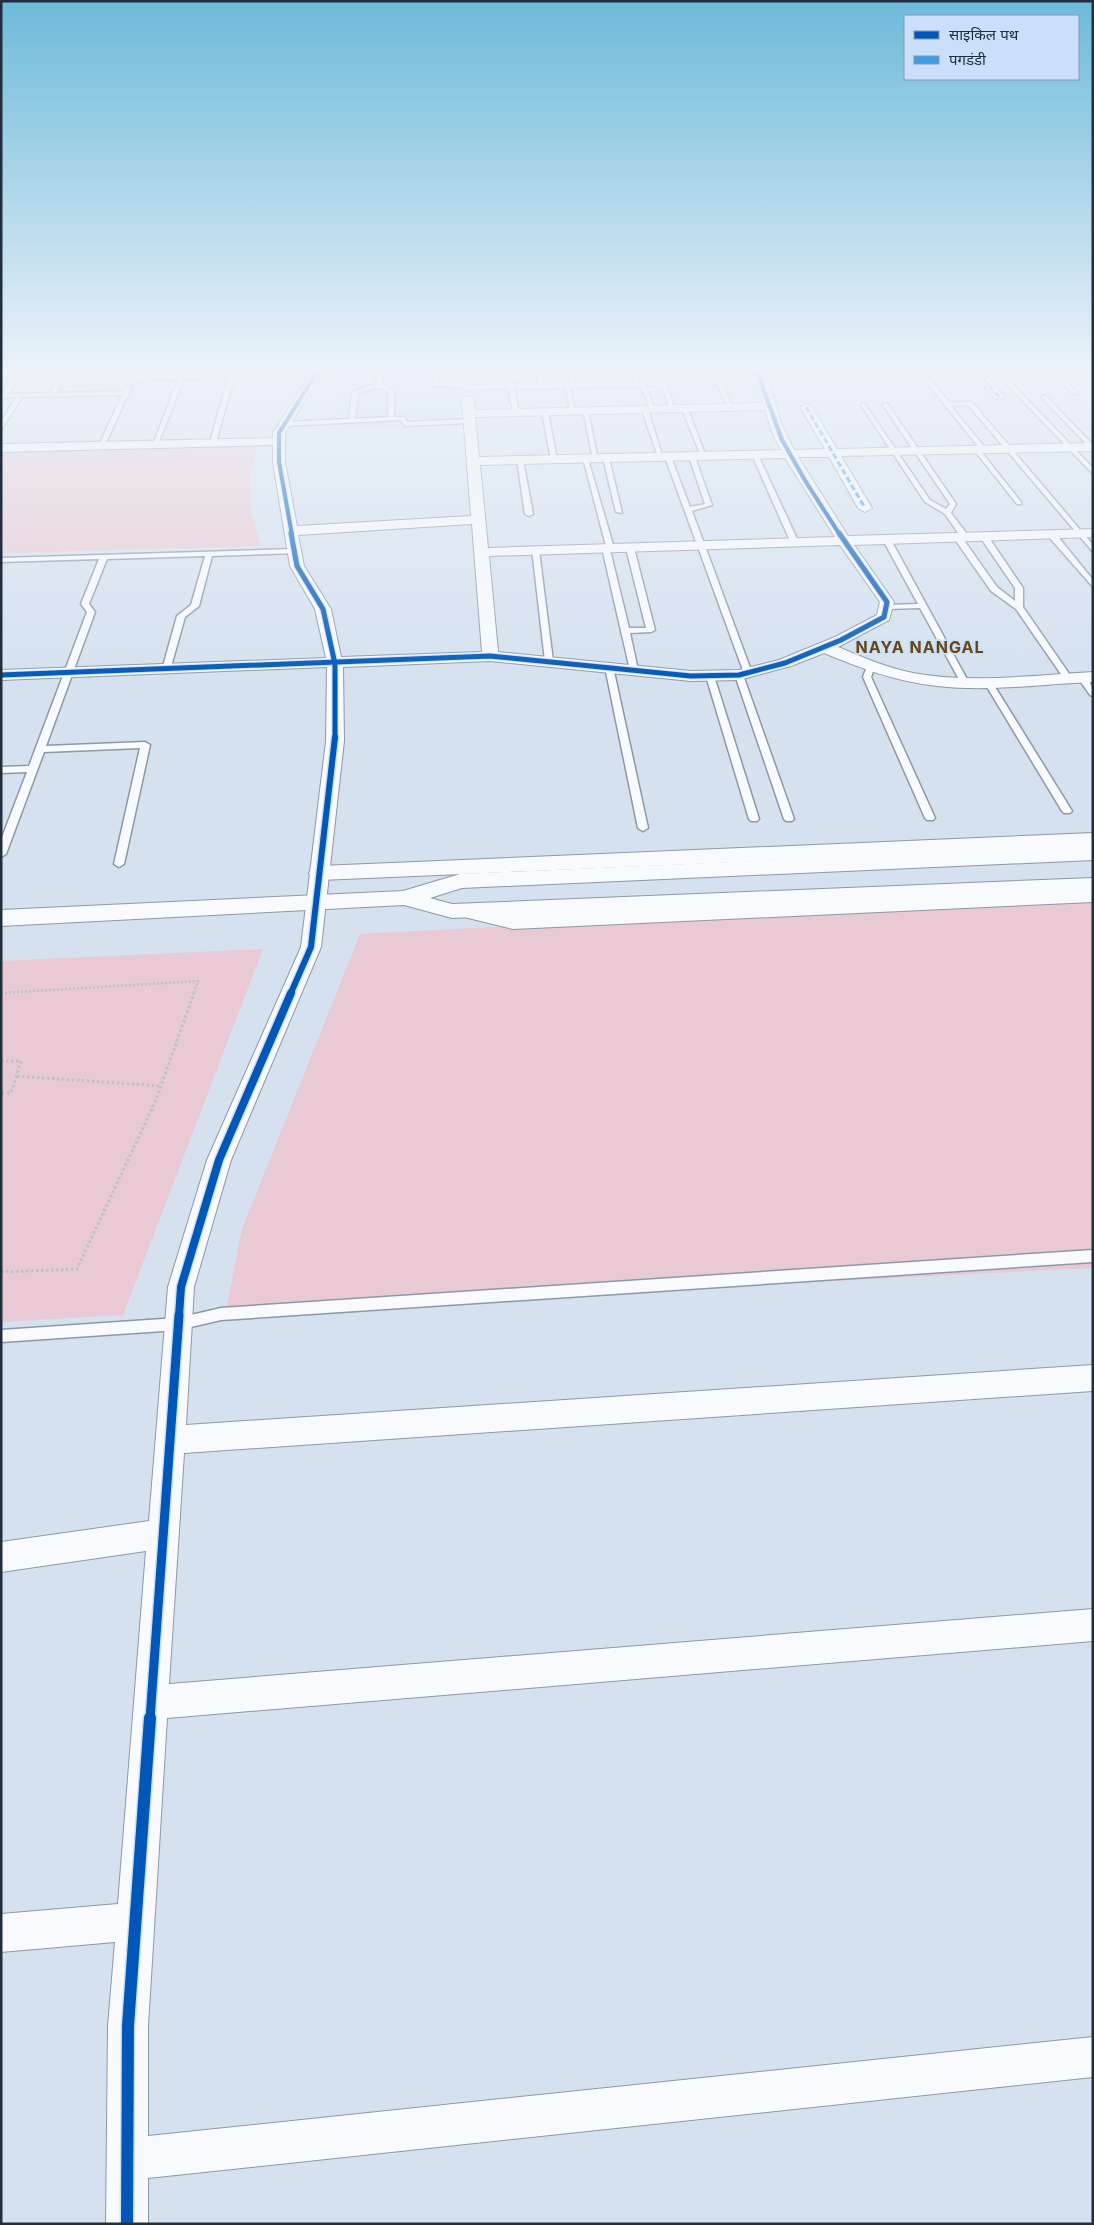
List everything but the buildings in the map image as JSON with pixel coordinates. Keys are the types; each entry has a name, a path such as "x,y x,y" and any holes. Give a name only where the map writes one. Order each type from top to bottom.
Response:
{"main road":[{"path":"320,873 1093,840"},
{"path":"1,918 317,904 404,898 469,880 1093,853"},
{"path":"469,880 503,865"},
{"path":"404,898 452,911 468,911 1093,885"},
{"path":"468,911 513,921 1093,895"}],"street":[{"path":"126,2224 128,2026 181,1287 219,1160 311,947 335,741 335,664 323,609 296,566 281,476"},
{"path":"474,476 490,656"},
{"path":"1,676 335,664 490,656 710,676 743,674 784,662 824,646 884,617 887,602 801,476"},
{"path":"846,476 865,508"},
{"path":"290,531 478,520"},
{"path":"481,552 1086,534"},
{"path":"824,646 871,666 914,678 964,683 1081,678"},
{"path":"170,1440 1093,1378"},
{"path":"1,1557 164,1534"},
{"path":"151,1702 1093,1625"},
{"path":"1,1933 136,1921"},
{"path":"128,2159 1093,2057"}],"lane":[{"path":"522,476 528,514"},
{"path":"598,476 608,548 634,670"},
{"path":"604,476 620,512"},
{"path":"673,476 700,546 789,819"},
{"path":"687,510 710,505 703,476"},
{"path":"764,476 795,543"},
{"path":"910,476 927,501 947,512 994,589 1019,607 1093,693"},
{"path":"934,476 953,504 947,512"},
{"path":"999,476 1019,504"},
{"path":"1033,476 1086,534 1093,550"},
{"path":"1052,535 1093,586"},
{"path":"984,537 1019,588 1019,607"},
{"path":"887,540 964,683"},
{"path":"625,631 652,630 630,548"},
{"path":"1,560 294,551"},
{"path":"535,551 549,661"},
{"path":"166,670 181,616 195,606 209,554"},
{"path":"1,854 91,612 86,604 104,557"},
{"path":"886,607 923,606"},
{"path":"871,666 867,677 930,818"},
{"path":"609,667 643,828"},
{"path":"710,676 754,819"},
{"path":"988,682 1067,811"},
{"path":"40,749 145,745 119,864"},
{"path":"2,771 33,769"},
{"path":"1,1336 178,1324 221,1314 1093,1256"}],"path":[{"path":"1,993 198,981 161,1086 77,1269 1,1272"},
{"path":"1,1061 21,1061 18,1076 11,1093 1,1093"},
{"path":"18,1076 161,1086"}],"shaded area":[{"path":"1,476 250,476 251,511 261,546 1,553"},
{"path":"1093,895 1093,1268 226,1311 242,1229 360,934"},
{"path":"263,949 123,1315 1,1322 1,961"}],"marked path":[{"path":"846,476 865,508"}],"cycle path":[{"path":"127,2224 128,2026 181,1287 219,1160 311,947 335,741 335,664 323,609 297,566 281,476"},
{"path":"1,675 490,656 691,676 739,675 785,663 841,640 884,617 887,602 802,476"}],"district":[{"name":"NAYA NANGAL","path":"920,647"}]}
